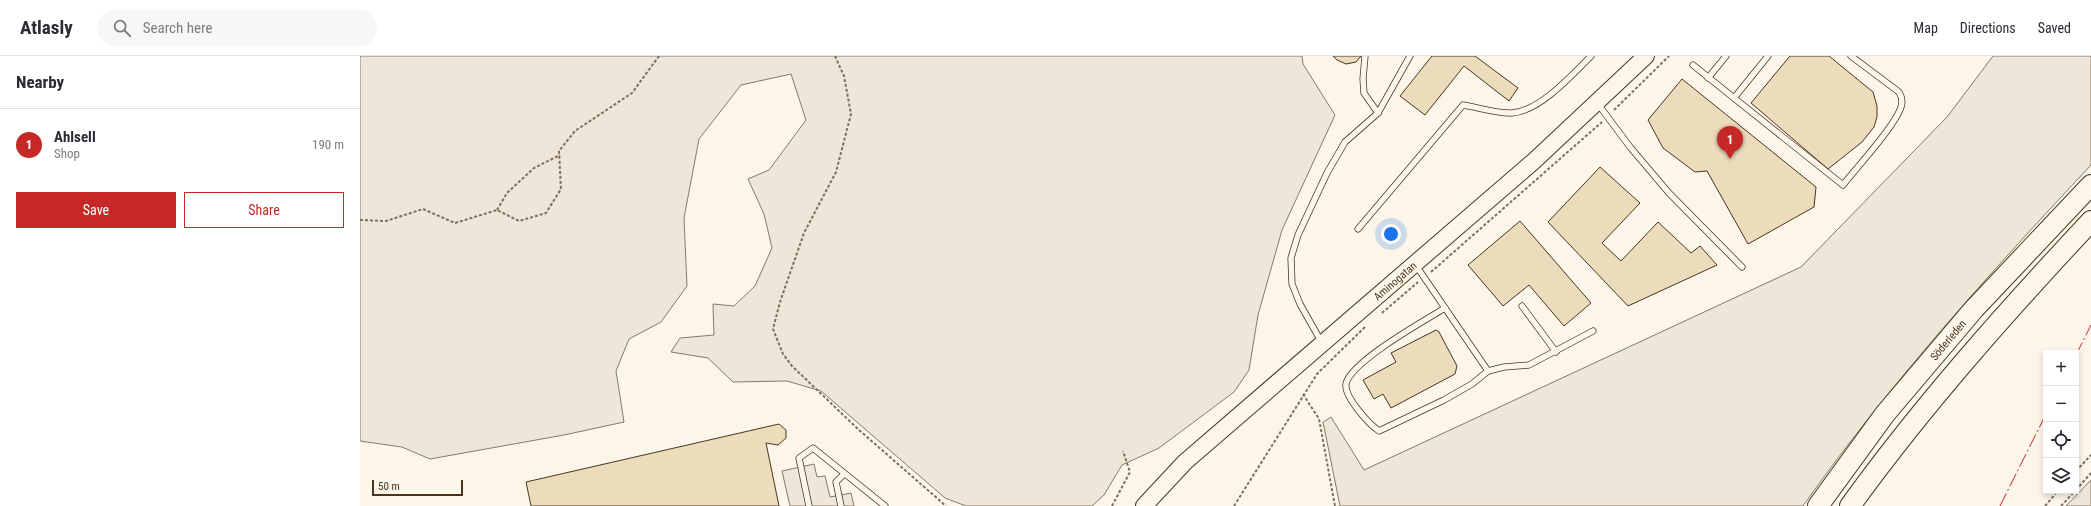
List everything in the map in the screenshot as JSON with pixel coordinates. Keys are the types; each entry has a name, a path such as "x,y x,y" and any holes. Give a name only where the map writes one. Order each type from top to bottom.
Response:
{"highway":[{"name":"Söderleden","path":"1818,506 1886,414 1970,315 2091,185"},
{"path":"1850,506 1920,415 1994,328 2091,221"}],"street":[{"name":"Aminogatan","path":"1144,506 1185,462 1528,166 1598,103 1646,56"}],"lane":[{"path":"1365,56 1363,79 1364,93 1378,113"},
{"path":"1322,343 1300,304 1292,284 1291,258 1298,235 1327,173 1341,148 1345,142 1378,113 1410,56"},
{"path":"1358,229 1463,105 1512,113 1532,107 1562,84 1591,56"},
{"path":"1708,78 1726,56"},
{"path":"1734,98 1768,56"},
{"path":"1693,65 1843,185 1890,126 1901,108 1902,98 1899,92 1851,56"},
{"path":"1598,103 1630,147 1669,193 1742,266"},
{"path":"1414,263 1488,371"},
{"path":"1522,306 1556,352"},
{"path":"1445,308 1367,358 1346,383 1346,389 1353,403 1366,419 1380,431 1444,400 1472,384 1488,371 1504,367 1530,365 1593,331"},
{"path":"809,506 799,458 814,448 883,506"},
{"path":"841,506 836,482 844,474"}],"path":[{"path":"497,210 519,221 546,213 561,189 559,151 575,131 632,92 659,56"},
{"path":"835,56 844,76 851,114 836,172 804,233 780,302 773,329 783,354 823,398 946,506"},
{"path":"1377,317 1425,277 1608,116 1669,56"},
{"path":"360,220 386,221 423,209 455,223 497,210 508,193 534,168 560,155"},
{"path":"1234,506 1303,394 1326,364 1366,326"},
{"path":"1303,394 1319,419 1335,506"},
{"path":"1112,506 1130,472 1123,452"},
{"path":"2079,468 2091,455"},
{"path":"2079,486 2091,473"},
{"path":"2045,506 2055,494"},
{"path":"2061,506 2072,494"}],"shaded area":[{"path":"360,56 1302,56 1303,64 1335,115 1282,230 1258,315 1249,370 1234,392 1159,448 1122,465 1104,495 1092,506 966,506 945,498 821,391 787,381 733,382 708,358 671,352 680,338 714,335 713,304 734,306 755,286 772,248 764,214 748,179 769,170 806,120 791,74 741,85 699,139 684,218 687,286 661,322 629,339 616,371 624,422 564,435 430,459 402,447 360,441"},
{"path":"1993,56 2091,56 2091,165 2015,247 1905,373 1803,506 1340,506 1323,422 1331,417 1364,470 1801,267 1947,117"},
{"path":"814,464 817,477 825,476 830,497 851,493 854,506 790,506 782,471"},
{"path":"2091,480 2091,506 2066,506 2079,494"}],"building":[{"path":"1333,56 1361,56 1356,62 1346,64 1337,60"},
{"path":"1432,56 1475,56 1518,88 1509,101 1464,66 1425,115 1400,96"},
{"path":"1790,56 1829,56 1873,92 1877,106 1877,117 1874,127 1862,142 1828,169 1751,103"},
{"path":"1682,79 1816,187 1814,207 1748,244 1707,171 1695,172 1663,148 1648,120"},
{"path":"1600,167 1640,203 1602,243 1621,261 1658,222 1691,253 1700,246 1717,265 1628,306 1548,222"},
{"path":"1520,221 1591,303 1564,326 1529,285 1503,306 1468,265"},
{"path":"1436,330 1439,332 1457,366 1455,374 1391,408 1383,394 1374,399 1363,380 1396,362 1391,353"},
{"path":"779,424 786,430 786,438 778,445 766,443 779,506 531,506 526,482"}],"power":[{"path":"2078,350 2091,325"},
{"path":"2000,506 2043,420"}],"place":[{"name":"Ahlsell","path":"1730,159"}]}
